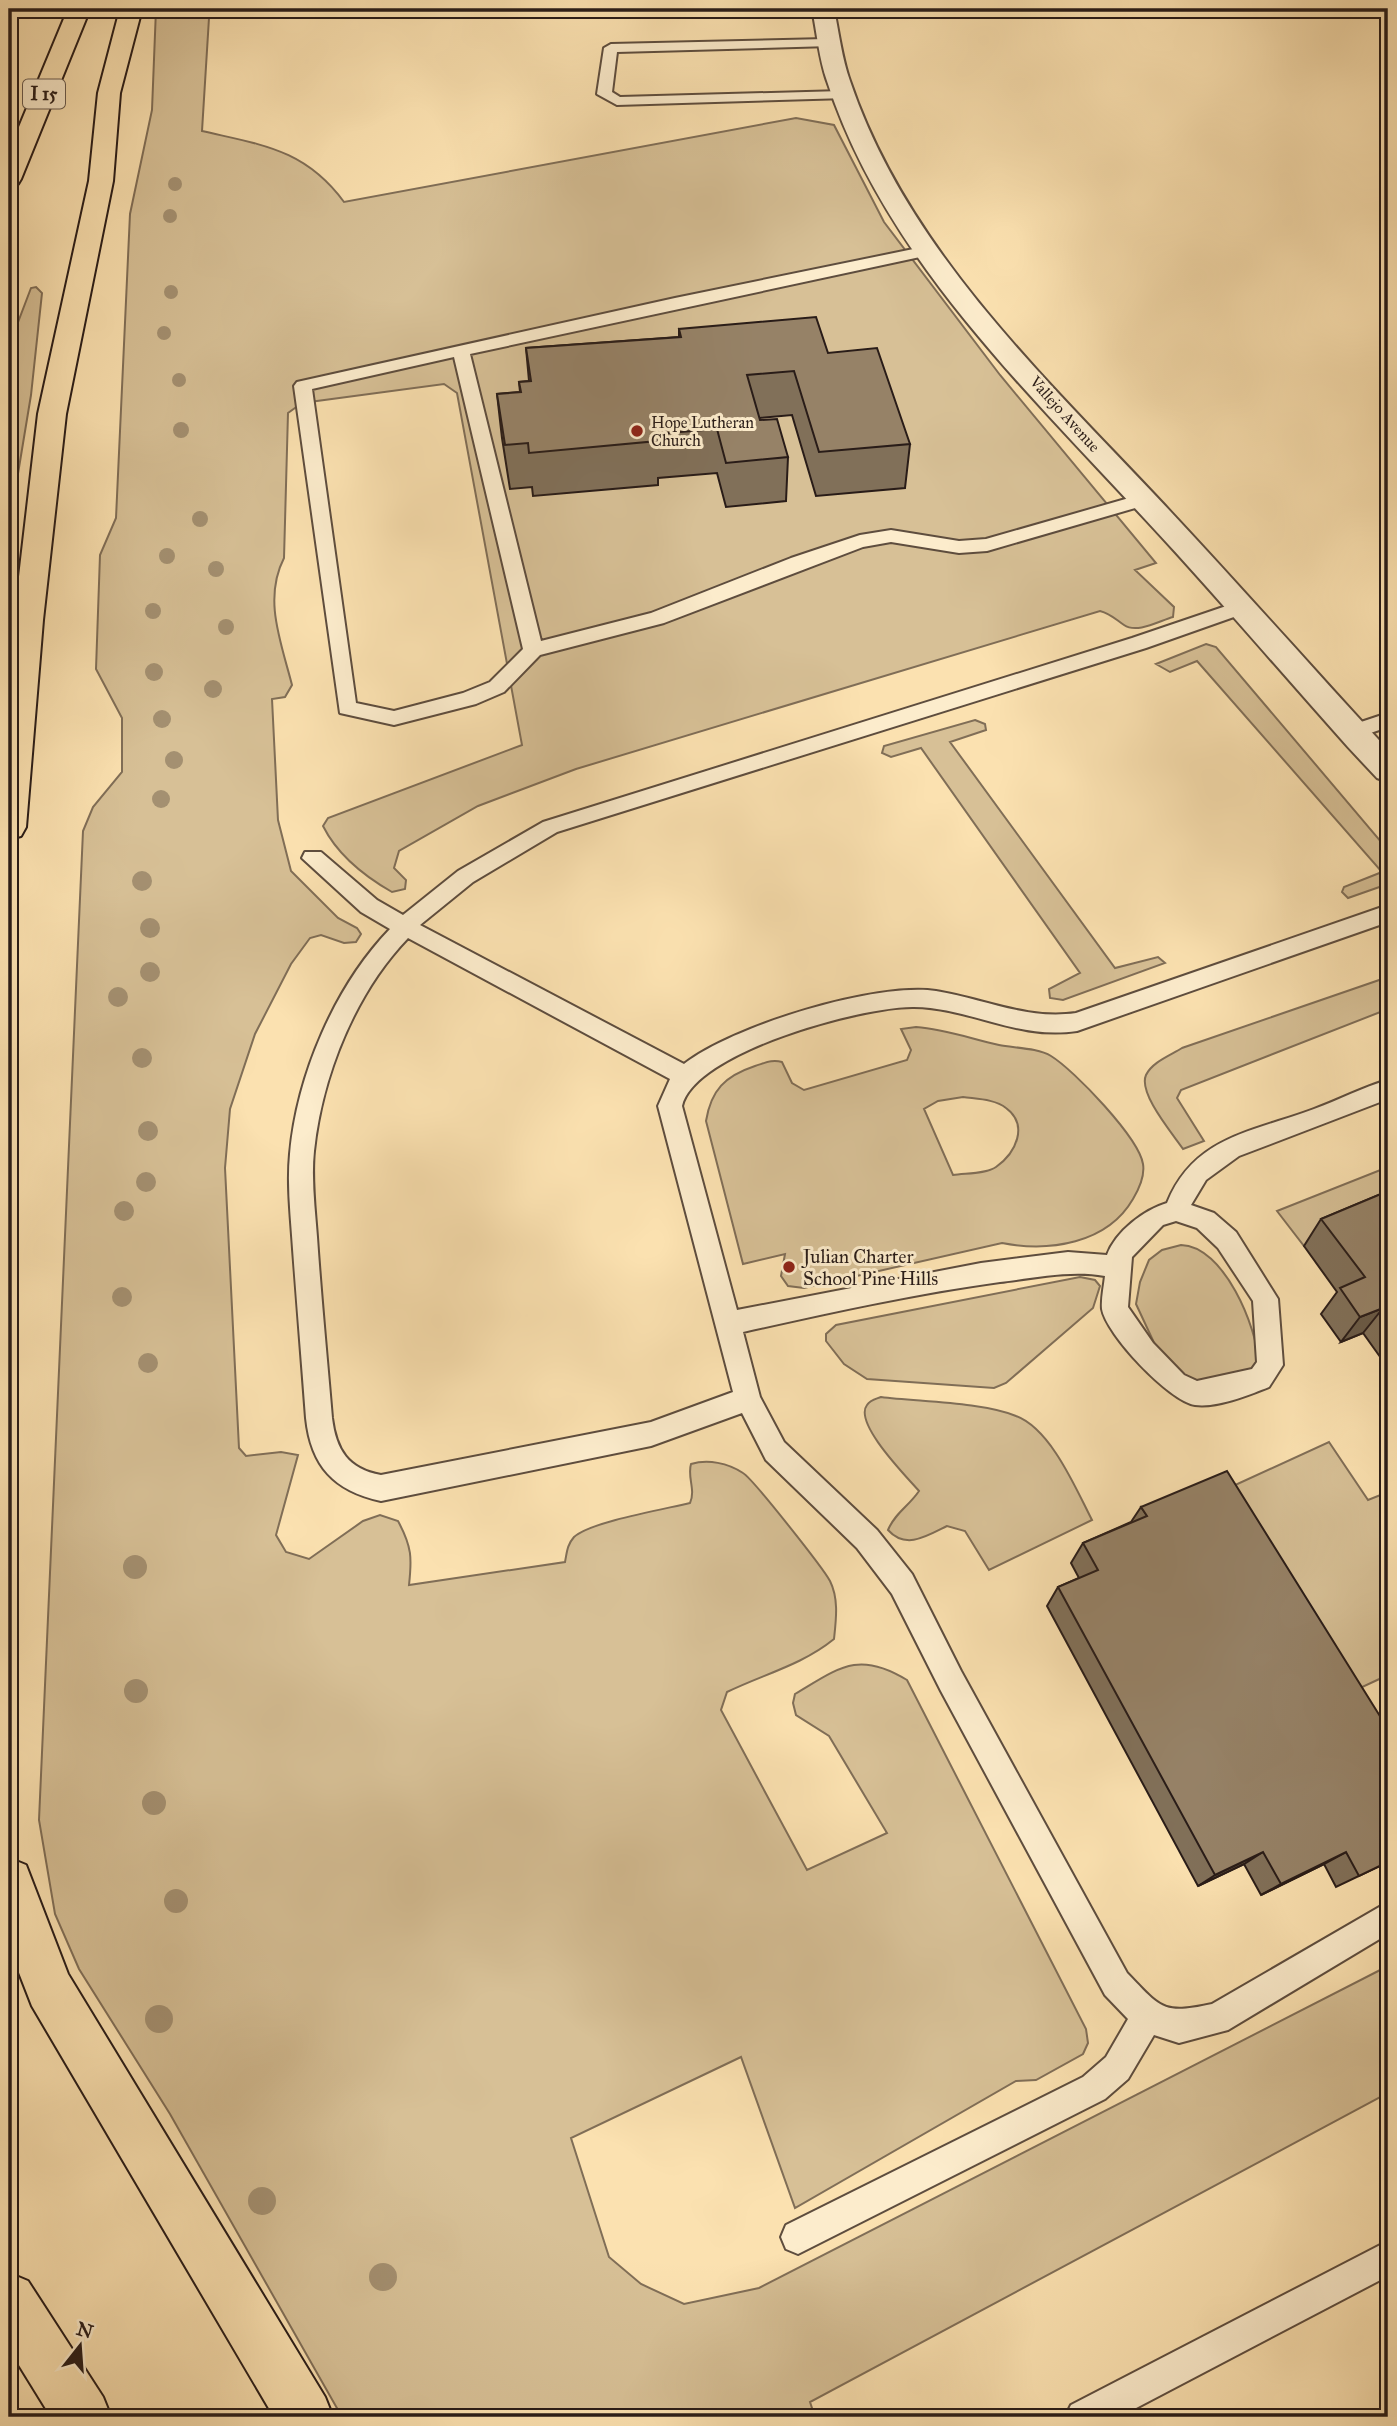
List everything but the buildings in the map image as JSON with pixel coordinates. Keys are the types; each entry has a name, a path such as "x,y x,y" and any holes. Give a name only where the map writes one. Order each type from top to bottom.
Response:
{"main road":[{"name":"I 15","path":"9,179 79,9"},
{"path":"9,827 28,620 52,414 101,181 109,93 131,9"},
{"path":"9,1882 49,1989 304,2417"},
{"path":"9,2300 83,2417"}],"street":[{"name":"Vallejo Avenue","path":"822,9 826,43 848,116 910,229 1014,358 1388,770"}],"lane":[{"path":"826,43 625,45 611,48 604,94 617,101 842,95"},
{"path":"928,251 303,386 347,708 394,718 469,699 497,687 533,650 657,618 798,562 860,541 891,536 958,547 987,545 1143,500"},
{"path":"461,351 533,650"},
{"path":"748,1399 651,1434 381,1488 359,1484 337,1469 324,1448 304,1248 302,1149 326,1055 366,974 379,955 445,890 487,860 550,827 1139,643 1241,607"},
{"path":"1353,732 1388,720"},
{"path":"313,858 369,906 405,928 686,1076"},
{"path":"1388,914 1077,1022 1049,1028 1012,1021 965,1006 916,998 886,1000 844,1010 730,1048 704,1061 686,1076 673,1092 670,1106 748,1399 775,1451 867,1539 902,1584 951,1681 1116,1984 1147,2017 1179,2027 1217,2020 1388,1917"},
{"path":"1176,1212 1182,1189 1213,1158 1250,1139 1313,1119 1388,1089"},
{"path":"1176,1212 1205,1220 1227,1240 1265,1299 1270,1365 1260,1380 1212,1392 1195,1393 1175,1383 1144,1351 1115,1309 1118,1269 1120,1253 1155,1217 1176,1212"},
{"path":"727,1324 968,1275 1074,1263 1101,1262 1118,1269"},
{"path":"798,2237 1094,2088 1116,2068 1147,2017"},
{"path":"1083,2417 1388,2258"}],"shaded area":[{"path":"156,9 212,9 209,18 202,131 263,146 298,160 329,184 344,202 796,118 834,125 884,222 1000,375 1156,563 1135,570 1174,607 1173,617 1135,628 1124,625 1100,611 576,769 478,806 399,851 394,868 406,880 405,889 392,892 362,872 336,847 323,826 328,818 522,745 457,393 444,384 302,403 288,413 284,558 278,573 274,605 279,637 292,685 285,697 272,699 278,820 291,871 338,918 357,928 361,934 356,942 344,943 321,935 310,938 291,964 255,1034 230,1109 225,1168 239,1448 246,1456 281,1452 298,1455 276,1535 286,1552 309,1559 363,1521 380,1515 398,1521 410,1553 409,1585 565,1562 570,1543 583,1531 611,1521 690,1503 691,1464 718,1463 743,1473 815,1559 830,1581 835,1595 834,1639 809,1656 727,1692 721,1710 807,1870 887,1833 829,1736 796,1715 793,1703 795,1694 849,1666 862,1664 890,1671 907,1680 1086,2029 1088,2043 1083,2054 1036,2080 1016,2081 795,2208 741,2057 571,2138 609,2257 641,2284 684,2304 759,2288 1388,1966 1388,2093 810,2402 815,2417 342,2417 170,2114 79,1969 55,1914 39,1820 83,831 93,807 122,772 122,718 96,669 100,555 116,518 130,214 152,110"},
{"path":"36,287 42,293 31,395 9,528 9,346 31,288"},
{"path":"1206,644 1216,647 1388,850 1388,884 1348,898 1342,892 1344,887 1382,872 1197,661 1170,672 1156,664"},
{"path":"975,720 985,724 986,730 950,742 1115,968 1158,957 1165,963 1063,1000 1050,998 1049,989 1080,973 921,748 891,757 882,753 884,746"},
{"path":"1388,977 1388,1009 1181,1090 1177,1098 1204,1141 1183,1149 1151,1102 1145,1083 1146,1075 1157,1063 1182,1048"},
{"path":"927,1028 1033,1050 1046,1053 1061,1064 1089,1089 1118,1122 1139,1152 1143,1164 1142,1178 1135,1195 1122,1214 1093,1235 1075,1241 1039,1246 1002,1243 804,1288 788,1286 781,1276 785,1254 743,1264 706,1121 716,1093 735,1074 772,1061 782,1062 792,1083 804,1090 907,1060 911,1050 901,1029","holes":["963,1097 991,1101 1006,1108 1017,1122 1017,1139 1009,1154 996,1167 981,1172 953,1175 924,1109 938,1101"]},
{"path":"1388,1167 1388,1211 1304,1246 1277,1211"},
{"path":"1181,1245 1197,1249 1211,1259 1224,1273 1245,1310 1259,1364 1240,1379 1194,1381 1172,1371 1156,1347 1136,1304 1140,1282 1149,1260 1162,1250"},
{"path":"1080,1277 1095,1280 1100,1286 1093,1308 1006,1383 994,1388 867,1379 844,1364 826,1341 826,1334 836,1325"},
{"path":"881,1397 986,1408 1002,1411 1029,1423 1061,1461 1092,1520 989,1570 965,1531 947,1526 917,1539 895,1536 888,1530 891,1524 919,1491 883,1450 868,1424 865,1413 867,1405"},
{"path":"1329,1442 1368,1500 1388,1492 1388,1675 1358,1689 1233,1486"}],"place":[{"name":"Hope Lutheran Church","path":"637,431"},
{"name":"Julian Charter School Pine Hills","path":"789,1267"}]}
